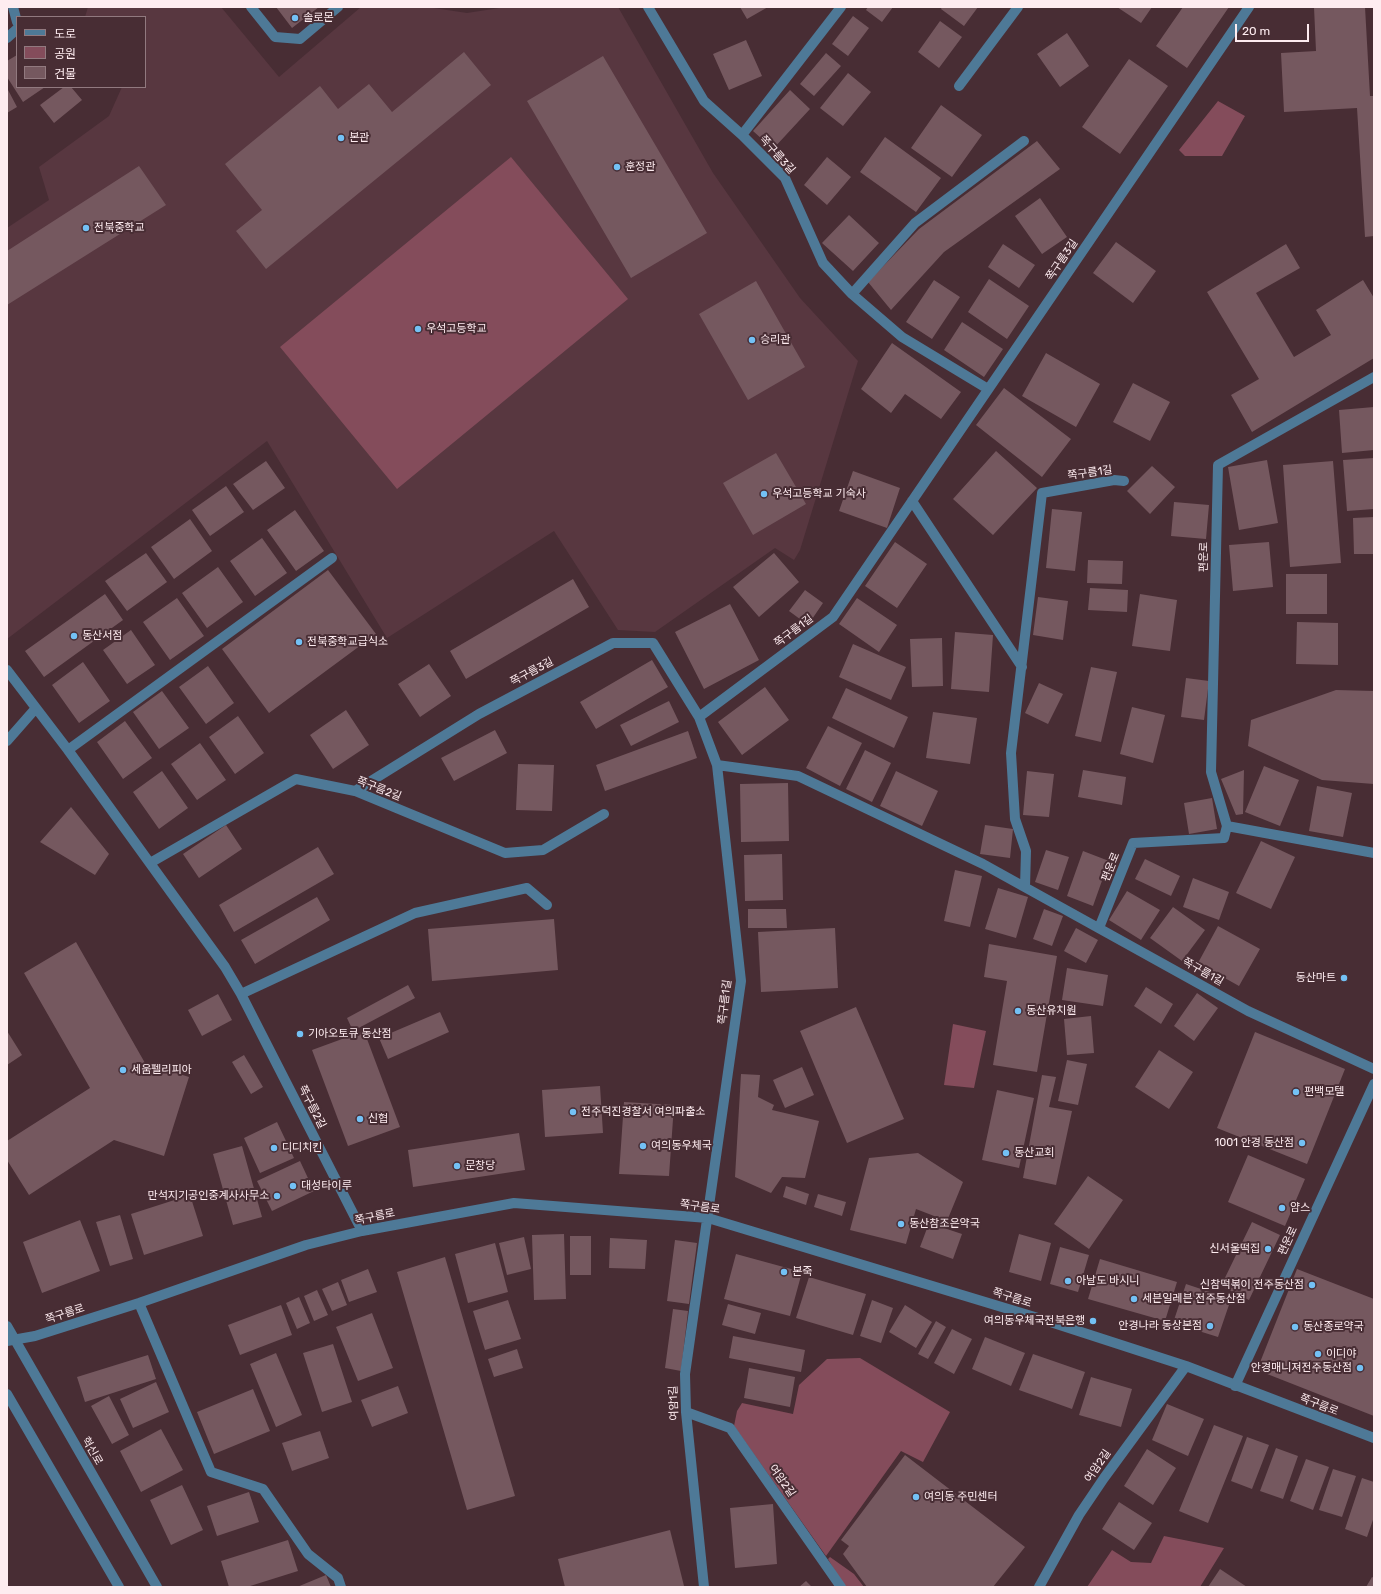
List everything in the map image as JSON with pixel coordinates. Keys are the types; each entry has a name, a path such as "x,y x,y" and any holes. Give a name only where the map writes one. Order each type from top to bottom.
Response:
{"street":[{"path":"13,7 16,18"},
{"path":"252,7 275,36 300,39 338,7"},
{"name":"쪽구름3길","path":"648,7 704,101 742,135 785,178 823,263 852,294 902,337 988,389 1248,7"},
{"name":"쪽구름3길","path":"742,135 841,7"},
{"path":"959,86 1018,7"},
{"path":"7,38 16,30"},
{"path":"852,294 915,223 1024,141"},
{"name":"편운로","path":"1099,928 1133,843 1224,838 1227,826 1212,772 1218,465 1374,377"},
{"name":"쪽구름1길","path":"708,1218 741,981 717,765 699,717 833,617 988,389"},
{"name":"쪽구름1길","path":"1025,886 1026,852 1015,820 1011,753 1042,493 1114,480 1124,481"},
{"path":"912,501 1022,667"},
{"path":"68,750 332,558"},
{"name":"쪽구름3길","path":"356,791 479,714 613,642 653,643 699,717"},
{"name":"쪽구름2길","path":"7,670 68,750 225,967 241,994 362,1231"},
{"path":"7,741 36,708"},
{"name":"쪽구름1길","path":"717,765 798,776 983,864 1248,1011 1374,1069"},
{"name":"쪽구름2길","path":"150,863 296,779 356,791 505,853 543,850 604,814"},
{"path":"1227,826 1374,853"},
{"path":"241,994 415,913 527,888 547,905"},
{"name":"편운로","path":"1235,1386 1374,1084"},
{"name":"쪽구름로","path":"10,1340 35,1336 139,1303 306,1245 362,1231 514,1203 708,1218 1038,1318 1186,1366 1374,1438"},
{"name":"여암1길","path":"704,1587 686,1412 685,1374 708,1218"},
{"path":"139,1303 211,1472 263,1489 308,1554 338,1578 341,1587"},
{"name":"혁신로","path":"7,1326 10,1340 157,1587"},
{"name":"여암2길","path":"1039,1587 1080,1515 1104,1478 1186,1366"},
{"path":"7,1394 119,1587"},
{"name":"여암2길","path":"686,1412 730,1428 841,1587"}],"shaded area":[{"name":"우석고등학교","path":"88,7 221,7 279,77 361,7 427,7 467,13 506,7 618,7 713,173 800,298 858,361 800,550 794,560 775,548 655,632 618,630 554,531 387,638 267,441 7,639 7,228 49,200 39,167 109,116 122,88 146,88 146,16 85,16"}],"green space":[{"path":"1218,101 1245,116 1222,156 1185,156 1179,150"},
{"path":"511,157 628,299 397,489 280,347"},
{"path":"953,1024 986,1031 974,1088 944,1085"},
{"path":"860,1358 950,1412 923,1462 901,1451 826,1556 734,1426 737,1411 742,1403 793,1414 799,1385 827,1359"},
{"path":"1164,1536 1224,1548 1200,1587 1087,1587 1112,1550 1131,1562 1151,1563"},
{"path":"830,1557 854,1574 864,1587 844,1587 828,1559"}],"building":[{"name":"솔로몬","path":"276,7 319,7 292,28"},
{"path":"740,7 768,7 747,19"},
{"path":"868,7 893,7 882,22 866,10"},
{"path":"942,7 978,7 964,26 941,9"},
{"path":"1117,7 1152,7 1141,23"},
{"path":"1183,7 1229,7 1187,68 1156,46"},
{"path":"1314,7 1365,7 1370,96 1374,96 1374,236 1365,237 1357,108 1284,112 1281,53 1316,51"},
{"path":"853,16 869,28 848,56 832,44"},
{"path":"940,21 962,37 939,68 918,52"},
{"path":"1067,33 1089,66 1060,87 1037,54"},
{"path":"746,40 762,76 729,90 713,54"},
{"name":"본관","path":"464,52 491,85 266,269 236,231 262,210 225,164 320,86 338,109 369,84 392,112"},
{"path":"826,53 841,66 814,96 800,84"},
{"path":"16,56 16,88 44,88 23,102 7,77 7,61"},
{"name":"훈정관","path":"603,56 707,233 631,278 527,101"},
{"path":"1129,59 1168,86 1120,154 1082,127"},
{"path":"848,73 871,92 843,126 820,108"},
{"path":"7,88 17,107 7,113"},
{"path":"63,88 72,88 82,100 54,123 40,105"},
{"path":"790,90 810,109 773,149 753,131"},
{"path":"941,105 982,135 952,177 911,148"},
{"path":"885,137 941,178 916,212 860,172"},
{"path":"1037,141 1060,169 944,252 891,310 868,282 919,229"},
{"path":"827,157 851,177 827,205 804,185"},
{"name":"전북중학교","path":"139,166 166,205 7,305 7,251"},
{"path":"1040,198 1067,237 1042,254 1015,216"},
{"path":"849,215 879,243 853,271 822,243"},
{"path":"1116,242 1156,271 1133,303 1093,273"},
{"path":"1003,244 1035,265 1019,288 988,267"},
{"path":"1286,244 1300,268 1256,293 1294,357 1331,335 1316,310 1363,280 1374,298 1374,358 1252,432 1231,395 1259,379 1207,292"},
{"path":"989,279 1029,306 1007,339 968,312"},
{"path":"934,280 960,297 932,339 906,322"},
{"name":"승리관","path":"756,281 805,367 748,400 699,314"},
{"path":"962,322 1003,349 984,377 944,350"},
{"path":"892,343 961,392 941,419 905,394 891,413 861,389"},
{"path":"1046,353 1100,384 1076,427 1022,396"},
{"path":"1133,383 1170,402 1150,441 1113,422"},
{"path":"1004,388 1071,439 1042,477 976,425"},
{"path":"1374,407 1374,450 1342,453 1339,410"},
{"path":"996,451 1037,488 993,535 953,499"},
{"name":"우석고등학교 기숙사","path":"776,453 806,504 753,535 723,483"},
{"path":"1374,458 1374,509 1347,511 1343,460"},
{"path":"1267,460 1278,523 1239,530 1228,467"},
{"path":"266,461 285,488 253,510 233,484"},
{"path":"1333,461 1341,563 1290,567 1283,465"},
{"path":"1152,466 1175,487 1150,514 1127,491"},
{"path":"853,471 900,488 887,528 839,511"},
{"path":"226,486 244,512 210,536 192,510"},
{"path":"1174,502 1209,505 1206,539 1171,536"},
{"path":"1052,509 1082,512 1075,571 1046,568"},
{"path":"295,510 324,551 296,571 267,530"},
{"path":"1374,517 1374,554 1354,554 1353,518"},
{"path":"190,519 212,551 174,579 151,547"},
{"path":"262,538 287,573 255,596 230,561"},
{"path":"895,542 927,564 897,608 865,586"},
{"path":"1269,542 1273,587 1233,591 1229,545"},
{"path":"146,553 167,582 127,611 105,581"},
{"path":"774,553 799,582 759,617 733,587"},
{"path":"1088,560 1123,561 1122,584 1087,583"},
{"path":"218,567 243,602 207,628 182,593"},
{"name":"전북중학교급식소","path":"328,570 376,634 269,713 222,649"},
{"path":"1286,574 1327,574 1327,614 1286,614"},
{"path":"573,579 589,607 466,679 450,651"},
{"path":"1090,588 1128,590 1127,612 1088,610"},
{"path":"805,590 823,603 808,625 789,611"},
{"name":"동산서점","path":"105,594 123,620 44,677 25,651"},
{"path":"1140,594 1177,600 1170,651 1132,646"},
{"path":"1038,597 1068,601 1063,640 1033,635"},
{"path":"177,598 204,636 170,660 143,622"},
{"path":"857,598 897,625 879,652 839,624"},
{"path":"730,604 759,660 704,689 675,632"},
{"path":"1297,622 1338,623 1338,665 1296,664"},
{"path":"131,630 155,665 127,684 103,650"},
{"path":"955,632 993,635 989,692 951,689"},
{"path":"942,638 943,686 912,687 910,639"},
{"path":"853,644 906,667 891,700 839,677"},
{"path":"652,660 668,687 596,729 580,702"},
{"path":"83,662 110,701 79,723 52,685"},
{"path":"429,664 451,696 420,717 398,684"},
{"path":"208,666 234,703 206,724 179,687"},
{"path":"1091,667 1117,672 1101,742 1075,736"},
{"path":"1186,678 1209,681 1204,720 1181,717"},
{"path":"1039,683 1063,694 1048,724 1025,713"},
{"path":"765,687 789,720 742,755 718,722"},
{"path":"846,688 908,717 894,748 832,718"},
{"path":"1336,690 1374,691 1374,784 1322,780 1248,746 1251,720"},
{"path":"162,691 189,728 159,749 133,712"},
{"path":"669,701 679,722 631,746 620,725"},
{"path":"1132,707 1165,715 1153,763 1120,754"},
{"path":"346,710 369,745 333,769 310,735"},
{"path":"933,712 977,718 970,764 926,758"},
{"path":"238,716 264,753 235,774 209,737"},
{"path":"125,721 152,758 123,779 97,742"},
{"path":"828,726 862,743 840,786 806,768"},
{"path":"495,730 507,753 454,781 441,758"},
{"path":"688,731 697,758 605,791 596,765"},
{"path":"200,743 226,780 197,800 171,764"},
{"path":"865,750 891,763 872,802 846,789"},
{"path":"518,764 554,765 552,811 516,810"},
{"path":"1264,766 1299,780 1280,826 1245,812"},
{"path":"1083,770 1126,777 1122,805 1078,797"},
{"path":"1244,770 1243,814 1236,815 1221,779"},
{"path":"162,771 188,808 159,829 133,792"},
{"path":"896,771 938,791 922,826 880,806"},
{"path":"1027,771 1054,774 1049,817 1023,815"},
{"path":"788,783 789,841 741,842 740,784"},
{"path":"1317,786 1352,793 1343,837 1309,831"},
{"path":"1212,798 1217,829 1189,834 1184,803"},
{"path":"71,807 109,854 95,875 40,842"},
{"path":"226,825 242,849 199,878 183,854"},
{"path":"985,825 1013,829 1010,858 980,854"},
{"path":"1261,841 1295,857 1271,909 1236,893"},
{"path":"318,847 334,874 234,932 219,905"},
{"path":"1046,850 1069,857 1058,890 1035,882"},
{"path":"1083,851 1109,861 1093,906 1067,896"},
{"path":"782,854 783,900 745,901 744,855"},
{"path":"1145,859 1180,876 1171,896 1135,879"},
{"path":"955,870 982,876 970,927 944,921"},
{"path":"1193,878 1229,892 1219,920 1183,907"},
{"path":"998,888 1028,897 1016,938 985,929"},
{"path":"1127,891 1160,910 1141,940 1109,920"},
{"path":"317,897 330,920 255,964 241,940"},
{"path":"1173,907 1205,930 1182,961 1150,938"},
{"path":"748,909 786,909 787,928 748,928"},
{"path":"1044,909 1063,916 1052,946 1033,939"},
{"path":"554,919 558,970 432,981 428,929"},
{"path":"1218,926 1260,949 1239,986 1198,963"},
{"path":"835,928 838,988 761,992 758,932"},
{"path":"1076,928 1098,940 1086,963 1064,951"},
{"name":"세움펠리피아","path":"76,942 145,1063 189,1077 164,1156 114,1140 29,1195 7,1160 7,1141 90,1088 24,973"},
{"path":"989,944 1057,956 1037,1072 993,1065 1007,981 984,977"},
{"path":"1067,968 1108,975 1103,1006 1062,1000"},
{"path":"408,985 415,998 353,1031 347,1018"},
{"path":"1146,987 1173,1004 1161,1024 1134,1006"},
{"path":"1197,993 1218,1008 1194,1041 1174,1026"},
{"path":"218,994 232,1020 202,1036 188,1010"},
{"path":"856,1007 904,1119 847,1143 800,1031"},
{"path":"440,1012 449,1032 388,1059 379,1038"},
{"path":"1091,1016 1094,1053 1067,1055 1064,1019"},
{"path":"7,1031 22,1055 7,1065"},
{"path":"364,1031 400,1127 348,1146 312,1050"},
{"path":"1255,1032 1345,1069 1307,1164 1217,1128"},
{"path":"1159,1050 1193,1072 1169,1109 1135,1087"},
{"path":"244,1055 263,1087 251,1094 232,1062"},
{"path":"1067,1060 1087,1064 1078,1105 1058,1101"},
{"path":"802,1067 814,1095 785,1108 773,1080"},
{"path":"741,1074 760,1075 758,1097 774,1105 772,1110 819,1121 805,1178 782,1177 771,1193 735,1177"},
{"path":"1042,1075 1056,1077 1049,1107 1072,1111 1056,1185 1023,1178"},
{"name":"전주덕진경찰서 여의파출소","path":"600,1086 603,1133 545,1137 542,1090"},
{"path":"997,1090 1034,1098 1019,1168 982,1160"},
{"name":"여의동우체국","path":"624,1102 674,1105 669,1176 619,1174"},
{"path":"277,1122 294,1158 260,1173 244,1138"},
{"path":"519,1133 525,1170 413,1187 408,1150"},
{"path":"242,1146 262,1217 233,1225 213,1154"},
{"path":"918,1153 963,1182 947,1221 916,1209 906,1244 850,1230 869,1158"},
{"path":"1248,1155 1305,1179 1285,1226 1228,1202"},
{"path":"300,1161 314,1191 272,1211 257,1181"},
{"path":"1088,1176 1123,1200 1089,1249 1054,1224"},
{"path":"786,1186 809,1194 806,1205 783,1197"},
{"path":"818,1194 846,1202 842,1216 814,1207"},
{"path":"190,1195 203,1236 144,1255 131,1214"},
{"path":"120,1215 133,1259 110,1266 96,1222"},
{"path":"80,1220 100,1271 42,1293 23,1242"},
{"path":"1252,1222 1280,1235 1249,1300 1221,1286"},
{"path":"929,1223 962,1234 953,1259 920,1247"},
{"path":"564,1234 566,1299 534,1300 532,1235"},
{"path":"1019,1234 1051,1243 1041,1281 1009,1272"},
{"path":"570,1236 591,1236 591,1275 570,1275"},
{"path":"524,1237 531,1269 507,1275 499,1243"},
{"path":"610,1238 647,1240 645,1269 609,1268"},
{"path":"675,1240 697,1243 689,1304 667,1301"},
{"path":"495,1243 508,1292 468,1303 455,1254"},
{"path":"1060,1247 1089,1255 1078,1292 1050,1284"},
{"path":"736,1254 802,1272 790,1316 724,1299"},
{"path":"445,1257 515,1496 467,1510 397,1272"},
{"path":"1100,1259 1177,1282 1165,1321 1088,1299"},
{"path":"368,1269 377,1292 349,1302 341,1280"},
{"path":"1297,1269 1374,1299 1374,1416 1257,1370"},
{"path":"809,1277 866,1294 853,1335 796,1318"},
{"path":"338,1282 347,1305 332,1311 322,1289"},
{"path":"1186,1284 1231,1299 1218,1337 1173,1323"},
{"path":"317,1290 328,1315 314,1321 304,1296"},
{"path":"299,1297 310,1323 297,1329 286,1303"},
{"path":"508,1300 521,1339 485,1350 473,1311"},
{"path":"872,1300 893,1308 881,1343 860,1336"},
{"path":"728,1304 761,1313 755,1334 722,1325"},
{"path":"281,1305 292,1335 240,1355 228,1325"},
{"path":"905,1305 932,1322 916,1348 889,1332"},
{"path":"673,1309 688,1311 681,1371 665,1368"},
{"path":"372,1313 393,1368 358,1381 336,1327"},
{"path":"936,1321 946,1327 928,1359 918,1354"},
{"path":"952,1329 972,1339 954,1374 934,1363"},
{"path":"733,1336 805,1350 801,1372 729,1358"},
{"path":"985,1337 1025,1353 1011,1386 972,1369"},
{"path":"333,1344 352,1402 322,1412 303,1353"},
{"path":"517,1349 523,1368 494,1377 488,1359"},
{"path":"276,1353 302,1415 276,1427 250,1364"},
{"path":"1033,1354 1085,1372 1072,1409 1019,1390"},
{"path":"148,1355 156,1379 85,1402 77,1377"},
{"path":"749,1368 795,1377 790,1407 744,1398"},
{"path":"1091,1377 1132,1389 1121,1427 1079,1415"},
{"path":"156,1382 169,1412 133,1428 120,1399"},
{"path":"398,1386 408,1413 372,1427 361,1400"},
{"path":"253,1389 270,1431 214,1454 197,1412"},
{"path":"109,1396 129,1435 112,1444 91,1406"},
{"path":"1167,1404 1204,1419 1188,1456 1152,1440"},
{"path":"1214,1425 1243,1436 1208,1523 1179,1511"},
{"path":"161,1429 183,1470 141,1492 120,1451"},
{"path":"320,1431 329,1458 292,1471 282,1443"},
{"path":"1247,1437 1269,1445 1252,1489 1231,1481"},
{"path":"1276,1448 1298,1456 1283,1499 1260,1491"},
{"path":"1147,1449 1176,1468 1153,1505 1124,1486"},
{"name":"여의동 주민센터","path":"905,1455 1025,1547 993,1587 867,1587 843,1554 849,1546 841,1540"},
{"path":"1306,1459 1329,1467 1313,1510 1290,1501"},
{"path":"1333,1469 1356,1476 1342,1517 1319,1510"},
{"path":"1362,1478 1374,1482 1374,1517 1367,1537 1345,1529"},
{"path":"182,1485 203,1530 171,1545 150,1500"},
{"path":"249,1492 259,1522 217,1536 207,1506"},
{"path":"1119,1502 1152,1523 1134,1550 1102,1529"},
{"path":"773,1504 777,1564 735,1568 730,1508"},
{"path":"670,1530 684,1586 565,1587 558,1559"},
{"path":"288,1540 298,1571 247,1587 229,1587 221,1561"},
{"path":"1220,1569 1247,1587 1208,1587"},
{"path":"326,1575 331,1587 297,1587"},
{"path":"1372,1577 1374,1578 1374,1587 1366,1587"},
{"path":"806,1581 812,1587 799,1587"}],"place":[{"name":"솔로몬","path":"295,18"},
{"name":"본관","path":"341,138"},
{"name":"훈정관","path":"617,167"},
{"name":"전북중학교","path":"86,228"},
{"name":"우석고등학교","path":"418,329"},
{"name":"승리관","path":"752,340"},
{"name":"우석고등학교 기숙사","path":"764,494"},
{"name":"동산서점","path":"74,636"},
{"name":"전북중학교급식소","path":"299,642"},
{"name":"동산마트","path":"1344,978"},
{"name":"동산유치원","path":"1018,1011"},
{"name":"기아오토큐 동산점","path":"300,1034"},
{"name":"세움펠리피아","path":"123,1070"},
{"name":"편백모텔","path":"1296,1092"},
{"name":"전주덕진경찰서 여의파출소","path":"573,1112"},
{"name":"신협","path":"360,1119"},
{"name":"1001 안경 동산점","path":"1302,1143"},
{"name":"여의동우체국","path":"643,1146"},
{"name":"디디치킨","path":"274,1148"},
{"name":"동산교회","path":"1006,1153"},
{"name":"문창당","path":"457,1166"},
{"name":"대성타이루","path":"293,1186"},
{"name":"만석지기공인중계사사무소","path":"277,1196"},
{"name":"얌스","path":"1282,1208"},
{"name":"동산참조은약국","path":"901,1224"},
{"name":"신서울떡집","path":"1268,1249"},
{"name":"본죽","path":"784,1272"},
{"name":"아날도 바시니","path":"1068,1281"},
{"name":"신참떡볶이 전주동산점","path":"1312,1285"},
{"name":"세븐일레븐 전주동산점","path":"1134,1299"},
{"name":"여의동우체국전북은행","path":"1093,1321"},
{"name":"안경나라 동상본점","path":"1210,1326"},
{"name":"동산종로약국","path":"1295,1327"},
{"name":"이디야","path":"1318,1354"},
{"name":"안경매니져전주동산점","path":"1360,1368"},
{"name":"여의동 주민센터","path":"916,1497"}]}
